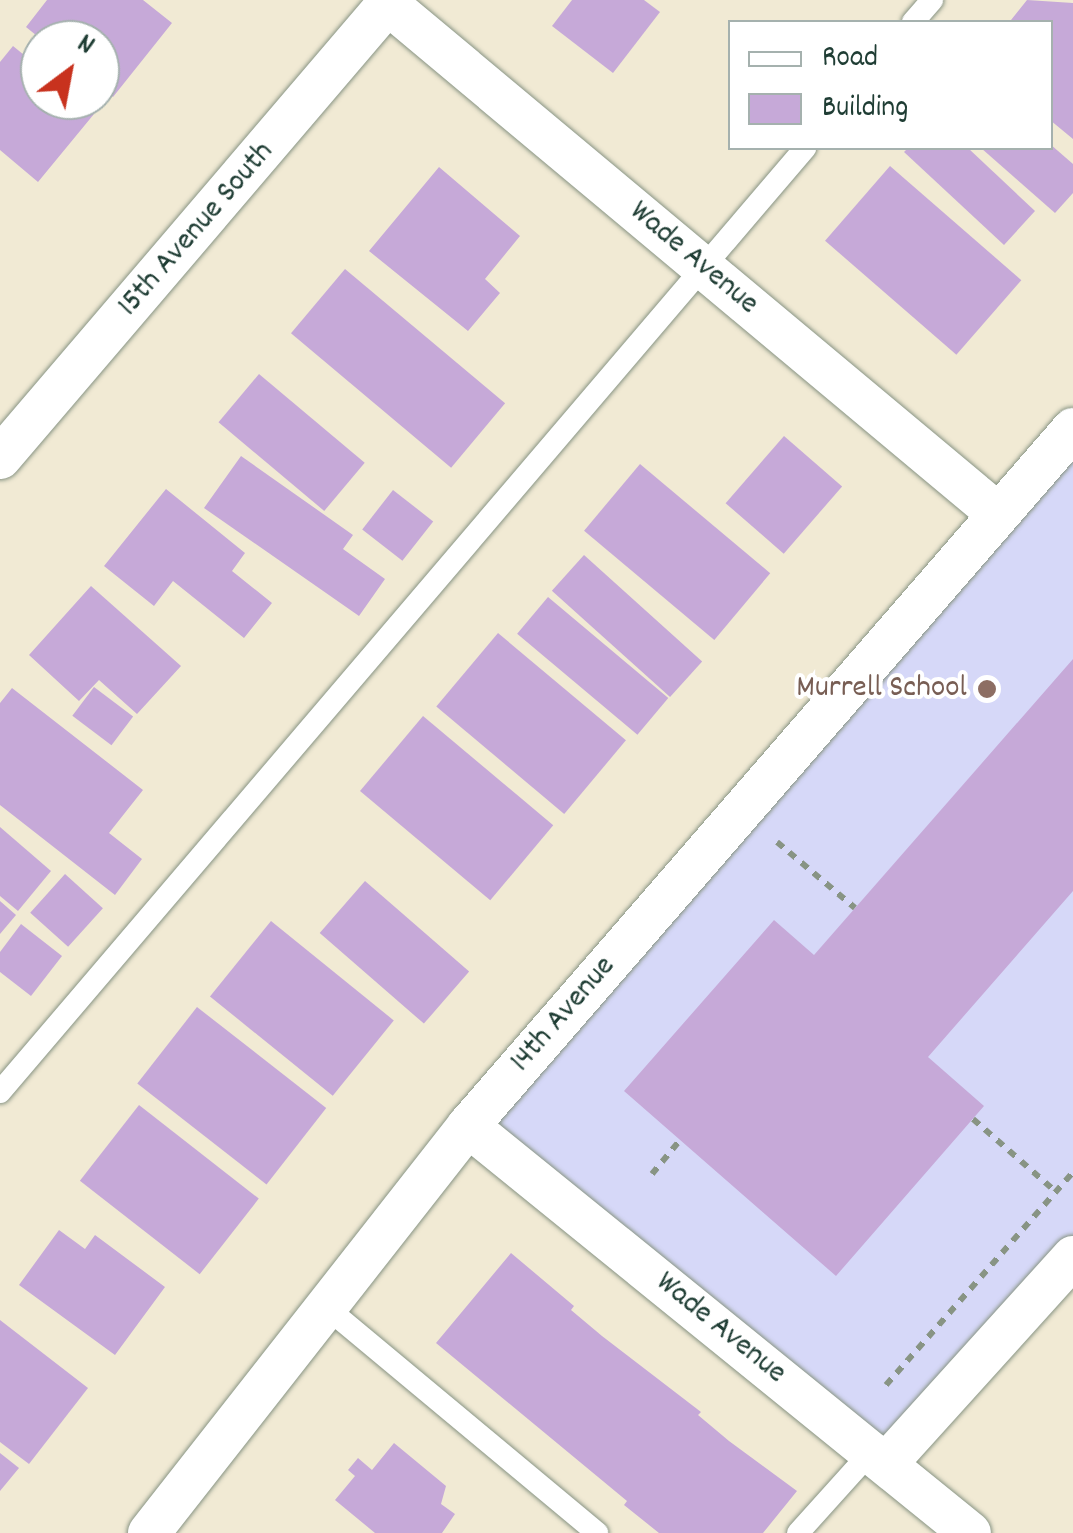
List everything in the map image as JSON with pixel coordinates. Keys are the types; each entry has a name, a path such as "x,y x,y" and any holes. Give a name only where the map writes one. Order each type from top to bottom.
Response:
{"street":[{"name":"Wade Avenue","path":"390,2 998,514"},
{"name":"15th Avenue South","path":"0,458 390,2"},
{"name":"14th Avenue","path":"149,1533 468,1126 1073,429"},
{"name":"Wade Avenue","path":"468,1126 970,1533"},
{"path":"878,1458 1073,1257"}],"lane":[{"path":"915,20 932,0"},
{"path":"0,1092 803,150"},
{"path":"326,1307 597,1533"},
{"path":"798,1533 878,1458"}],"path":[{"path":"777,842 855,908"},
{"path":"973,1119 1056,1192"},
{"path":"652,1174 680,1140"},
{"path":"886,1385 1073,1172"}],"shaded area":[{"path":"1073,429 1073,1257 886,1464 468,1126"}],"building":[{"path":"47,0 143,0 172,23 120,88 120,20 31,20"},
{"path":"572,0 644,0 660,12 613,73 552,26"},
{"path":"1027,0 1073,3 1073,139 1053,122 1053,20 1011,20"},
{"path":"13,46 20,52 20,120 89,120 38,182 0,150 0,62"},
{"path":"1053,147 1073,164 1073,193 1055,213 983,150 1053,150"},
{"path":"970,150 1035,211 1004,245 904,152"},
{"path":"890,166 1021,280 956,355 825,241"},
{"path":"439,167 520,236 485,279 500,293 468,331 369,251"},
{"path":"345,269 505,403 451,468 291,333"},
{"path":"259,374 365,463 324,511 219,422"},
{"path":"784,436 842,487 784,554 726,503"},
{"path":"241,456 353,535 343,549 385,579 359,616 204,508"},
{"path":"640,464 770,573 714,640 584,531"},
{"path":"166,489 245,553 232,571 272,603 244,638 173,581 154,606 104,566"},
{"path":"393,490 433,521 402,561 362,529"},
{"path":"584,555 702,661 670,697 552,591"},
{"path":"91,586 181,666 137,714 99,680 79,701 29,655"},
{"path":"548,597 668,698 637,735 517,634"},
{"path":"498,633 626,740 564,814 436,707"},
{"path":"1073,659 1073,891 928,1057 984,1106 836,1276 624,1091 774,920 814,955"},
{"path":"94,687 133,716 111,745 72,716"},
{"path":"12,688 143,790 109,833 142,859 115,895 0,805 0,703"},
{"path":"423,716 553,825 490,900 360,791"},
{"path":"0,827 51,871 18,911 0,896"},
{"path":"65,874 103,908 68,947 30,913"},
{"path":"365,881 469,972 424,1024 320,933"},
{"path":"0,901 16,915 0,934"},
{"path":"271,921 394,1020 333,1096 210,996"},
{"path":"21,924 62,956 31,996 0,972 0,952"},
{"path":"197,1007 326,1108 267,1184 137,1083"},
{"path":"139,1105 259,1199 200,1274 80,1181"},
{"path":"59,1230 85,1249 95,1235 165,1287 115,1355 19,1285"},
{"path":"511,1253 574,1306 571,1310 602,1336 701,1412 698,1415 729,1441 797,1491 763,1533 659,1533 624,1505 627,1501 436,1343"},
{"path":"0,1320 88,1388 29,1464 0,1442"},
{"path":"394,1443 446,1486 441,1504 455,1514 442,1533 375,1533 335,1500 355,1476 348,1470 358,1458 372,1470"},
{"path":"0,1453 19,1468 0,1491"}],"place":[{"name":"Murrell School","path":"987,689"}]}
